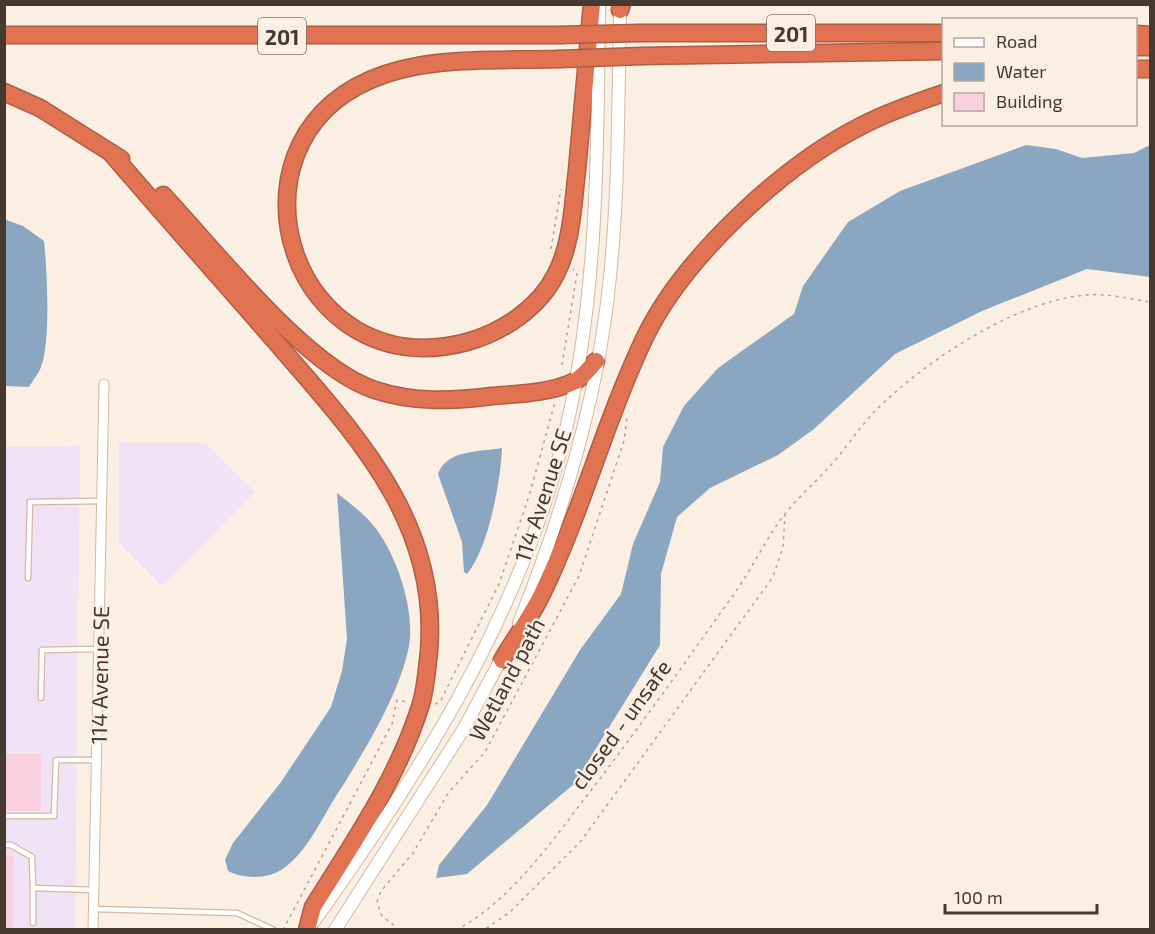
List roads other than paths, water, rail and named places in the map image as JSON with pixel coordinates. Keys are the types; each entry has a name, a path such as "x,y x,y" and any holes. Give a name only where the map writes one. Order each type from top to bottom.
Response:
{"highway":[{"path":"592,4 587,58 569,236 556,273 540,295 523,314 502,328 448,347 423,349 395,346 359,333 333,313 314,292 299,266 291,241 286,205 292,168 307,134 326,110 347,93 369,80 408,68 559,58 587,58 642,57 942,51"},
{"name":"201","path":"4,35 942,33"},
{"path":"4,92 40,108 136,168 308,347 338,372 373,390 405,398 437,400 514,394 575,382 596,361"},
{"path":"502,660 541,596 568,535 618,398 646,335 682,278 725,229 815,153 864,124 942,94"},
{"path":"111,153 323,397 365,450 397,498 418,552 427,589 431,627 427,673 421,704 395,769 312,907 307,930"}],"main road":[{"name":"114 Avenue SE","path":"307,930 419,768 453,710 495,626 556,464 575,382 594,220 599,4"},
{"name":"114 Avenue SE","path":"335,930 426,790 502,660 541,568 564,500 577,456 608,297 615,215 621,7"}],"street":[{"name":"114 Avenue SE","path":"93,930 104,384"}],"lane":[{"path":"28,578 30,502 102,501"},
{"path":"41,698 42,650 99,649"},
{"path":"4,816 54,816 56,760 97,760"},
{"path":"4,845 11,845 32,857 33,924"},
{"path":"33,888 93,890"},
{"path":"94,909 237,913 274,930"}],"water":[{"path":"1026,145 1056,149 1082,158 1134,153 1150,145 1150,277 1087,269 982,311 895,354 814,429 778,455 710,488 677,517 661,574 660,645 574,784 467,874 436,878 439,865 487,805 580,650 621,594 633,544 660,482 663,447 684,406 718,368 794,314 803,286 848,222 900,191"},
{"path":"4,219 23,226 44,241 47,286 46,340 41,367 29,387 5,386"},
{"path":"502,448 496,496 487,532 481,549 467,574 464,572 462,542 438,474 442,466 456,456 474,451"},
{"path":"337,493 373,525 392,555 407,602 409,646 390,702 307,844 290,863 275,873 255,877 234,874 228,871 225,860 233,843 281,782 331,707 342,671 347,639"}]}
